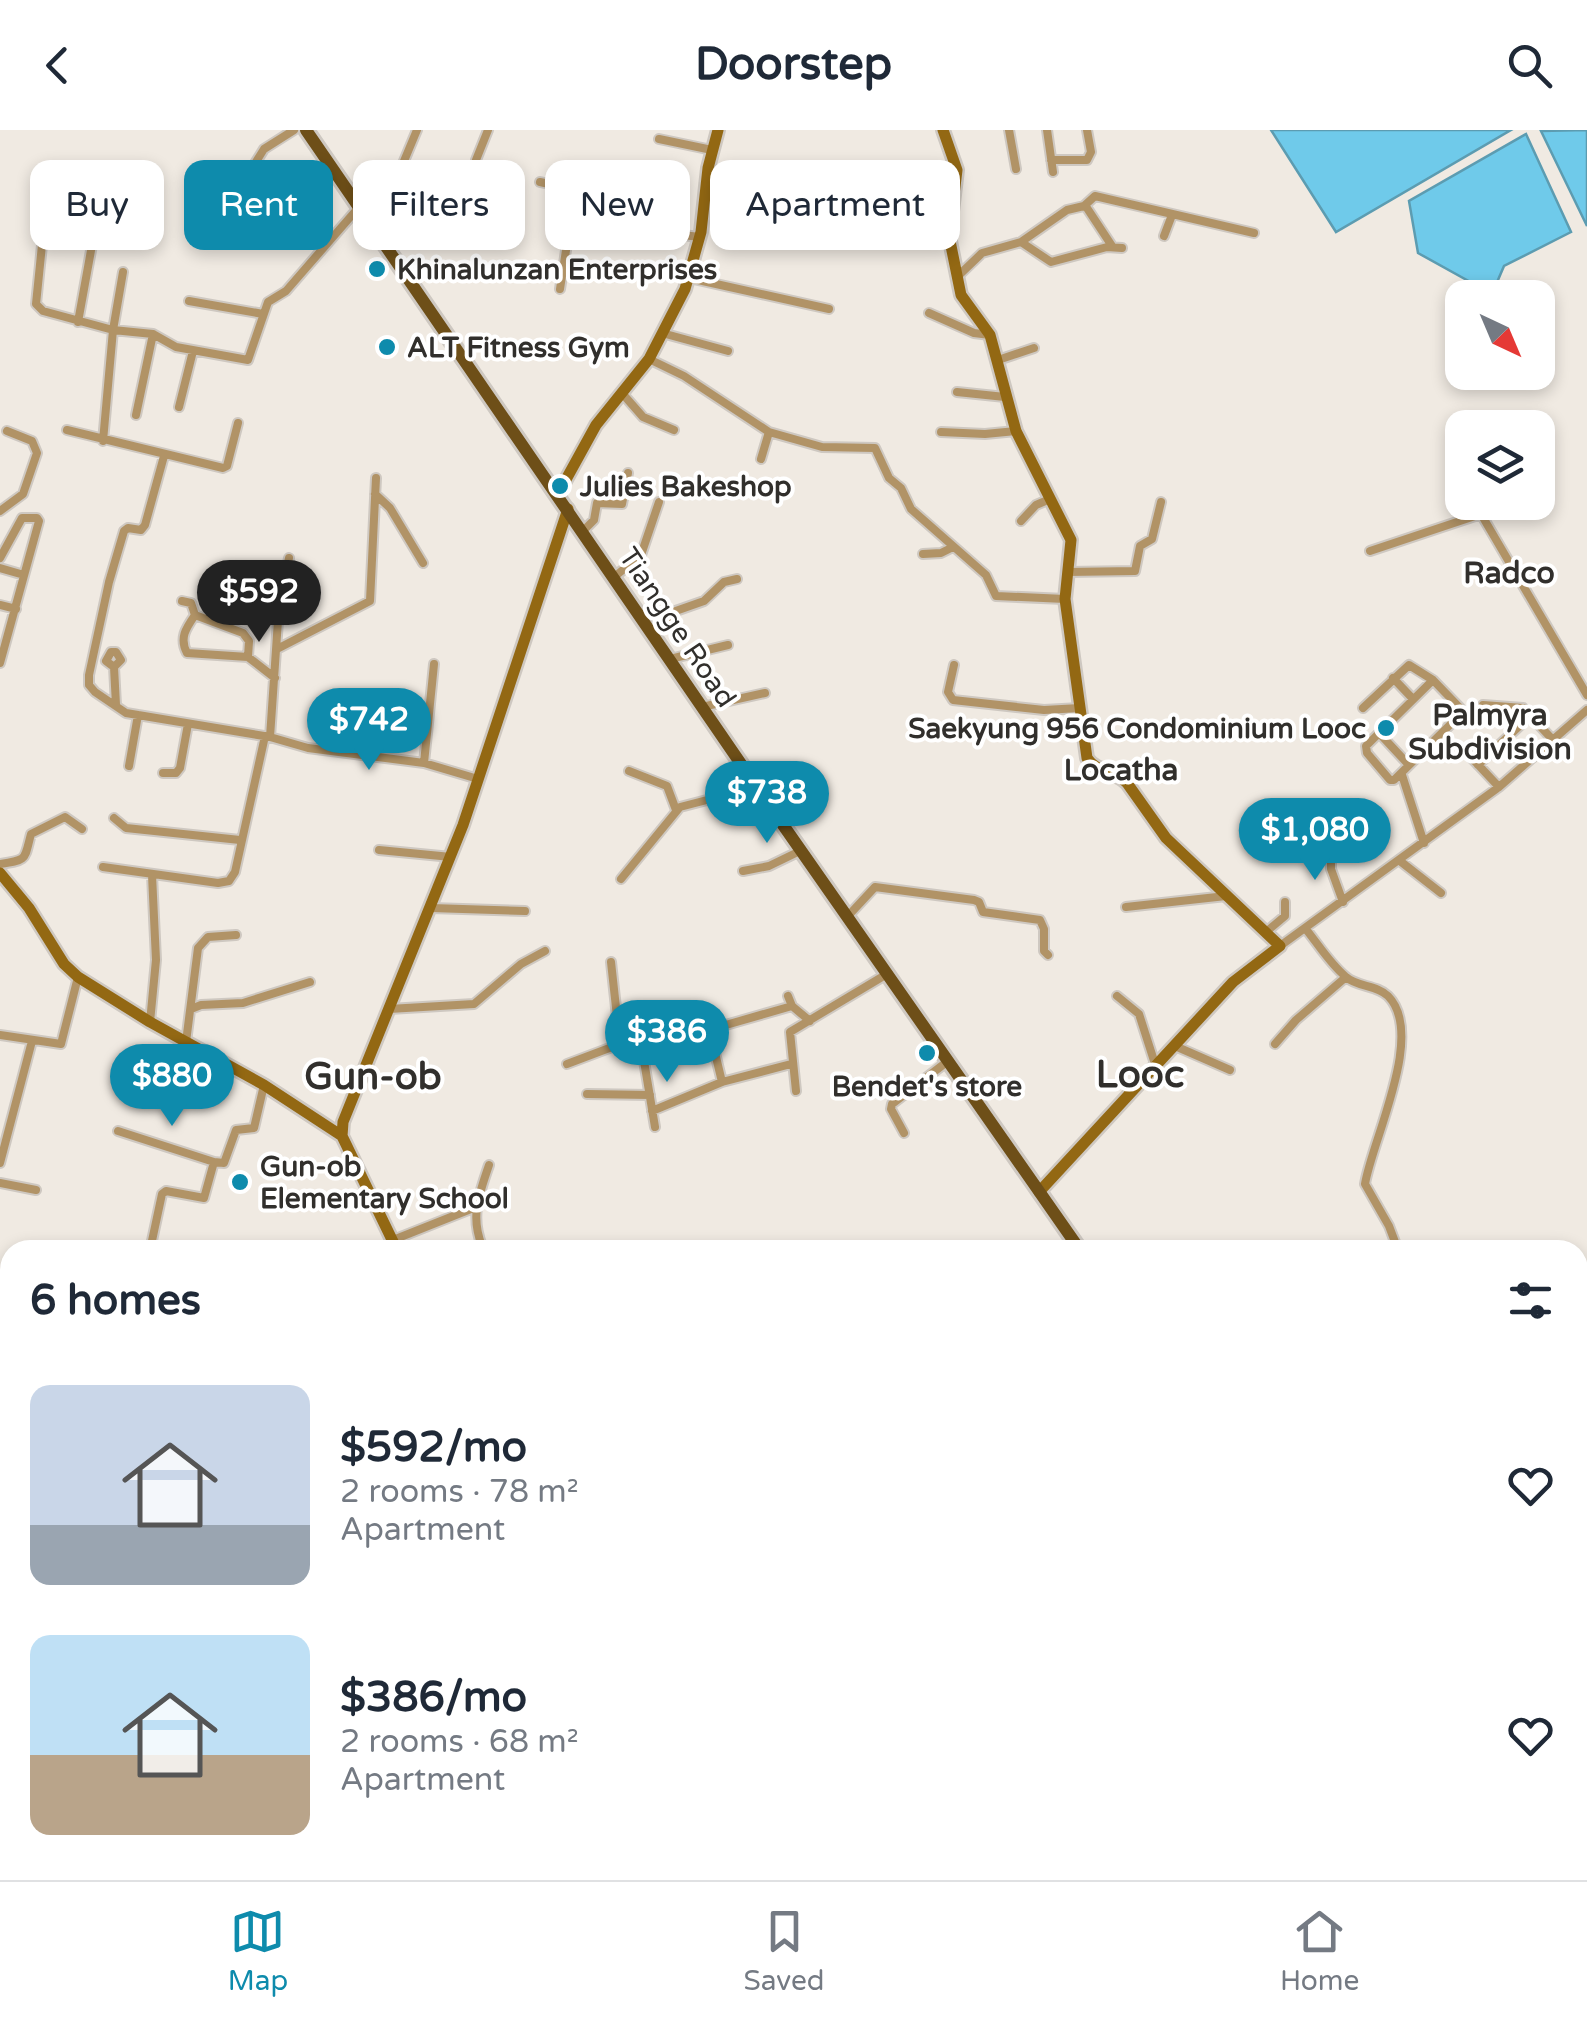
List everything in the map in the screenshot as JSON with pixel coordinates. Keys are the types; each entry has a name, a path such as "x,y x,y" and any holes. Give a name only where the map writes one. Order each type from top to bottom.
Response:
{"main road":[{"name":"Tiangge Road","path":"306,130 353,198"},
{"name":"Tiangge Road","path":"389,250 1073,1240"}],"street":[{"path":"257,160 264,148 294,130"},
{"path":"404,160 417,130"},
{"path":"476,160 488,130"},
{"path":"558,494 596,426 649,359 689,278 718,130"},
{"path":"944,130 957,170 948,236 961,295 990,335 1016,431 1071,540 1065,599 1089,762 1127,782 1166,838 1280,946"},
{"path":"1009,130 1016,169"},
{"path":"1046,130 1053,172"},
{"path":"1051,160 1088,160 1087,130"},
{"path":"659,139 712,150"},
{"path":"540,182 545,183"},
{"path":"958,277 982,254 1021,242 1067,210 1086,205 1092,197 1254,233"},
{"path":"1021,242 1051,262 1117,247 1086,205"},
{"path":"41,250 36,304 43,310 113,330 153,334 176,348 248,360 272,297 286,290 353,214"},
{"path":"1164,236 1172,215"},
{"path":"690,236 700,237"},
{"path":"78,322 91,250"},
{"path":"560,289 566,250"},
{"path":"104,441 113,330 123,272"},
{"path":"689,278 829,308"},
{"path":"189,301 263,314"},
{"path":"929,313 974,334 990,335"},
{"path":"662,333 728,351"},
{"path":"136,414 153,334"},
{"path":"998,360 1034,348"},
{"path":"179,407 193,351"},
{"path":"649,359 684,376 769,432 822,447 875,448 911,510 986,575 996,596 1065,599"},
{"path":"621,392 643,417 674,430"},
{"path":"957,392 1005,397"},
{"path":"68,430 223,468 227,466 238,423"},
{"path":"0,511 23,494 37,454 32,441 7,431"},
{"path":"941,432 1016,431"},
{"path":"761,459 769,432"},
{"path":"164,456 145,525 142,530 124,531 109,582 89,675 95,692 126,714 268,737 308,748 424,763 478,779"},
{"path":"582,532 594,520 597,503 622,504 628,473"},
{"path":"277,649 370,601 376,478"},
{"path":"375,494 390,508 423,563"},
{"path":"1021,521 1036,505 1050,498"},
{"path":"614,578 641,555 659,502"},
{"path":"1066,572 1135,571 1140,546 1152,539 1160,502"},
{"path":"342,1136 346,1110 451,857 568,510"},
{"path":"1370,551 1481,514 1587,695"},
{"path":"0,558 18,523 30,516 37,518 16,609 3,638 0,663"},
{"path":"922,554 942,553 953,547"},
{"path":"103,867 218,883 235,872 268,737 280,606 289,558"},
{"path":"0,568 24,576"},
{"path":"651,631 665,623 670,613 704,600 724,582 737,580"},
{"path":"213,591 280,606"},
{"path":"182,601 190,604 194,615 243,633 249,641 248,656"},
{"path":"0,605 16,609"},
{"path":"194,615 184,631 187,652 248,656 276,678"},
{"path":"670,658 728,645"},
{"path":"424,763 434,664"},
{"path":"954,665 948,692 953,700 1044,710 1080,708"},
{"path":"1363,708 1405,666 1413,665 1432,680 1460,712 1408,764 1402,775 1390,780 1365,749 1432,680"},
{"path":"114,666 116,706"},
{"path":"1393,678 1413,699"},
{"path":"702,707 765,694"},
{"path":"1483,705 1520,707 1554,740"},
{"path":"1039,1192 1233,982 1499,787 1587,710"},
{"path":"129,766 138,715"},
{"path":"1478,764 1530,715"},
{"path":"163,772 176,773 180,768 188,724"},
{"path":"1379,732 1408,764"},
{"path":"1468,754 1499,787"},
{"path":"629,771 667,786 676,810"},
{"path":"1402,775 1424,843"},
{"path":"620,880 676,810 757,787"},
{"path":"0,864 22,861 31,834 65,818 82,828"},
{"path":"114,818 126,828 240,840"},
{"path":"379,850 451,857"},
{"path":"742,872 768,866 802,850"},
{"path":"1331,856 1331,869 1343,902"},
{"path":"1400,861 1442,894"},
{"path":"0,873 29,908 64,964 78,976 150,1022 264,1085 342,1136 393,1240"},
{"path":"150,1022 156,960 152,875"},
{"path":"848,916 877,887 974,900 983,912 1040,920 1044,951 1048,955"},
{"path":"1126,907 1226,896"},
{"path":"1266,932 1286,916 1285,902"},
{"path":"431,908 525,911"},
{"path":"1305,928 1346,976 1386,993 1394,1004 1401,1028 1396,1086 1365,1184 1395,1240"},
{"path":"186,1042 198,948 208,937 236,935"},
{"path":"389,1009 474,1004 522,964 545,951"},
{"path":"611,962 620,1044"},
{"path":"796,1091 788,1035 888,974"},
{"path":"0,1035 61,1044 78,976"},
{"path":"1276,1044 1296,1020 1346,976"},
{"path":"191,1009 201,1004 243,1003 310,982"},
{"path":"788,996 792,1006 810,1021"},
{"path":"1116,996 1139,1014 1156,1067"},
{"path":"568,1064 620,1044 642,1049 792,1006"},
{"path":"710,1032 722,1082"},
{"path":"0,1163 32,1041"},
{"path":"1175,1046 1230,1070"},
{"path":"642,1049 655,1127"},
{"path":"904,1133 892,1104 948,1062"},
{"path":"652,1111 722,1082 791,1064"},
{"path":"118,1131 224,1163 238,1128 254,1128 264,1085"},
{"path":"587,1094 650,1095"},
{"path":"152,1240 164,1192 202,1200 214,1162"},
{"path":"480,1240 474,1226 476,1207 489,1165"},
{"path":"0,1183 36,1190"},
{"path":"406,1240 476,1207"}],"water":[{"path":"1271,130 1511,130 1336,232"},
{"path":"1587,130 1587,226 1541,131"},
{"path":"1526,134 1571,232 1504,266 1498,280 1467,280 1418,253 1409,201"}],"place":[{"name":"Khinalunzan Enterprises","path":"377,269"},
{"name":"ALT Fitness Gym","path":"387,347"},
{"name":"Julies Bakeshop","path":"560,486"},
{"name":"Saekyung 956 Condominium Looc","path":"1386,728"},
{"name":"Bendet's store","path":"927,1053"},
{"name":"Gun-ob Elementary School","path":"240,1182"}],"district":[{"name":"Radco","path":"1509,573"},
{"name":"Palmyra Subdivision","path":"1490,732"},
{"name":"Locatha","path":"1121,770"},
{"name":"Looc","path":"1140,1074"},
{"name":"Gun-ob","path":"373,1076"}]}
